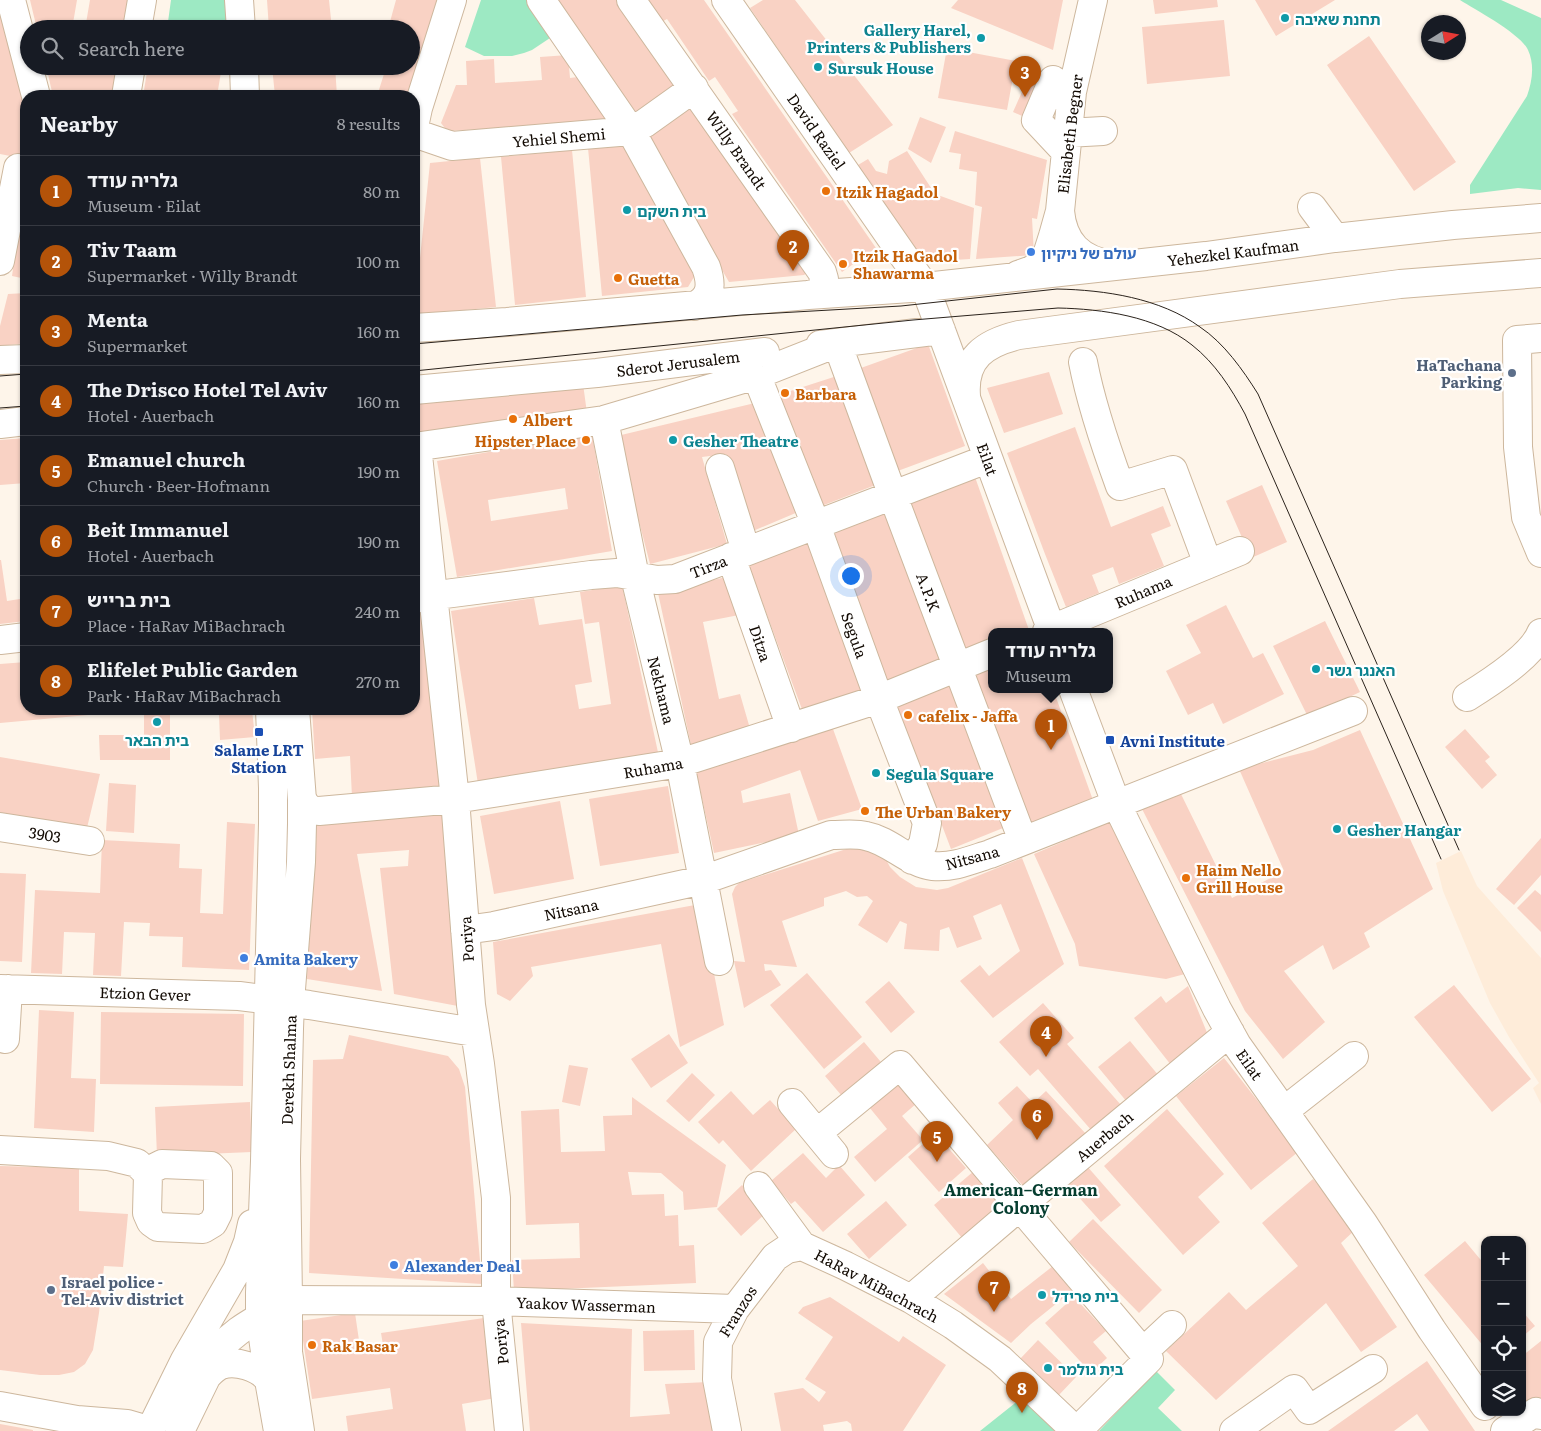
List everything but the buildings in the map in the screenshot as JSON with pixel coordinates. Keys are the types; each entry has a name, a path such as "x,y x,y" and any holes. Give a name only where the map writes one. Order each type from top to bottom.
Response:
{"street":[{"path":"11,0 20,35"},
{"path":"139,20 142,0"},
{"path":"239,0 240,20"},
{"path":"420,102 452,0"},
{"path":"541,0 631,131 706,268 710,278 708,294 700,303 694,306"},
{"name":"Willy Brandt","path":"632,0 822,272 824,287 818,293 808,295"},
{"name":"David Raziel","path":"726,0 925,287"},
{"name":"Elisabeth Begner","path":"1093,0 1072,92 1060,211 1061,224 1066,236 1078,252 1094,261 1116,266"},
{"path":"31,75 34,90"},
{"path":"127,90 130,75"},
{"path":"245,75 246,90"},
{"name":"Yehiel Shemi","path":"420,134 452,146 631,131 644,124 694,88"},
{"path":"1066,142 1103,131"},
{"path":"0,261 15,167"},
{"path":"1312,206 1335,238"},
{"name":"Elisabeth Begner","path":"1007,279 1025,273 1041,264 1047,255 1060,211"},
{"name":"Yehezkel Kaufman","path":"925,287 1224,254 1335,238 1453,225 1541,218"},
{"path":"966,398 968,374 978,356 994,342 1019,335 1400,284 1541,273"},
{"path":"420,328 517,322 808,295 925,287"},
{"name":"Eilat","path":"925,287 1049,628"},
{"name":"Sderot Jerusalem","path":"420,389 597,373 752,365 837,343 941,330"},
{"path":"1541,338 1517,340 1518,447 1526,517 1541,553"},
{"name":"A.P.K","path":"837,343 1023,841"},
{"path":"0,360 20,359"},
{"path":"1083,362 1104,443 1120,486 1173,470 1208,564"},
{"path":"420,446 604,420 752,365"},
{"name":"Segula","path":"752,365 816,525 879,699 927,823 923,844 912,860"},
{"name":"Nekhama","path":"604,420 635,577 680,763 719,961"},
{"path":"0,424 20,422"},
{"name":"Tirza","path":"424,597 591,575 617,574 657,580 675,578 987,460"},
{"name":"Ditza","path":"720,468 739,554 791,728"},
{"name":"Poriya","path":"420,522 424,597 455,799 474,1032 480,1064 496,1198 496,1301 509,1431"},
{"name":"Ruhama","path":"1057,628 1240,551"},
{"path":"1467,697 1503,674 1538,641 1541,634"},
{"path":"0,640 20,638"},
{"name":"Ruhama","path":"302,800 309,809 319,812 455,799 680,763 879,699 988,655"},
{"name":"Eilat","path":"1075,693 1116,803 1217,1009 1237,1045 1363,1223 1432,1330 1481,1400"},
{"name":"Nitsana","path":"465,930 494,926 703,880 832,835 850,834 867,836 889,845 912,860 931,866 948,866 990,854 1353,711"},
{"name":"Derekh Shalma","path":"270,715 286,1160 288,1352 300,1431"},
{"name":"Derekh Shalma","path":"278,1431 269,1380 260,1305 265,1161 280,1001 301,862 302,800 295,715"},
{"name":"3903","path":"0,827 90,841"},
{"path":"4,989 5,1039"},
{"name":"Etzion Gever","path":"4,989 239,996 474,1032"},
{"name":"Auerbach","path":"911,1299 1230,1032"},
{"path":"1284,1110 1354,1056"},
{"path":"817,1133 900,1065 1149,1359 1081,1426"},
{"path":"792,1103 834,1154"},
{"path":"0,1150 108,1156 137,1163 148,1174"},
{"path":"0,1406 77,1420 127,1424 151,1431 202,1327 237,1270 246,1250 265,1161"},
{"name":"HaRav MiBachrach","path":"758,1186 802,1246 911,1299 953,1325 1000,1359 1081,1426"},
{"name":"Franzos","path":"727,1431 717,1379 718,1342 735,1309 775,1258 787,1249 802,1246"},
{"name":"Yaakov Wasserman","path":"260,1305 273,1295 288,1300 496,1301 735,1309"},
{"path":"180,1431 221,1347 260,1305 243,1297 217,1313 202,1327"},
{"path":"1144,1352 1172,1325"},
{"path":"205,1378 215,1368 229,1364 239,1364 252,1367 265,1375 269,1380"},
{"path":"1234,1431 1294,1388 1309,1410 1373,1369"},
{"path":"1492,1416 1503,1431 1536,1412 1541,1415"}],"shaded area":[{"path":"1461,851 1477,886 1541,958 1541,1104 1533,1088 1539,1083 1509,1037 1490,1003 1443,891 1436,863"}],"green space":[{"path":"171,0 229,0 230,20 168,20"},
{"path":"481,0 535,0 556,34 532,50 524,53 512,56 484,56 465,47"},
{"path":"1460,0 1501,0 1541,18 1541,190 1518,188 1470,194 1470,185 1527,96 1532,62 1528,50 1517,37"},
{"path":"1156,1371 1175,1390 1158,1408 1182,1431 1099,1431"},
{"path":"1024,1396 1060,1431 980,1431"}],"tram line":[{"path":"420,343 742,315 901,306 1057,289 1113,294 1150,302 1168,309 1209,333 1239,366 1258,394 1459,850"},
{"path":"420,370 913,320 1058,308 1110,312 1162,327 1192,345 1208,360 1228,385 1245,414 1441,859"},
{"path":"0,376 20,374"},
{"path":"0,408 20,406"}],"place":[{"name":"תחנת שאיבה","path":"1285,18"},
{"name":"Gallery Harel, Printers & Publishers","path":"981,38"},
{"name":"Sursuk House","path":"818,67"},
{"name":"Menta","path":"1025,97"},
{"name":"Itzik Hagadol","path":"826,191"},
{"name":"בית השקם","path":"627,210"},
{"name":"עולם של ניקיון","path":"1031,252"},
{"name":"Itzik HaGadol Shawarma","path":"843,264"},
{"name":"Tiv Taam","path":"793,271"},
{"name":"Guetta","path":"618,278"},
{"name":"HaTachana Parking","path":"1512,373"},
{"name":"Barbara","path":"785,393"},
{"name":"Albert","path":"513,419"},
{"name":"Hipster Place","path":"586,440"},
{"name":"Gesher Theatre","path":"673,440"},
{"name":"האנגר גשר","path":"1316,669"},
{"name":"cafelix - Jaffa","path":"908,715"},
{"name":"בית הבאר","path":"157,722"},
{"name":"Salame LRT Station","path":"259,732"},
{"name":"Avni Institute","path":"1110,740"},
{"name":"גלריה עודד","path":"1051,750"},
{"name":"Segula Square","path":"876,773"},
{"name":"The Urban Bakery","path":"865,811"},
{"name":"Gesher Hangar","path":"1337,829"},
{"name":"Haim Nello Grill House","path":"1186,878"},
{"name":"Amita Bakery","path":"244,958"},
{"name":"The Drisco Hotel Tel Aviv","path":"1046,1057"},
{"name":"Beit Immanuel","path":"1037,1140"},
{"name":"Emanuel church","path":"937,1162"},
{"name":"Alexander Deal","path":"394,1265"},
{"name":"Israel police - Tel-Aviv district","path":"51,1290"},
{"name":"בית פרידל","path":"1042,1295"},
{"name":"בית ברייש","path":"994,1312"},
{"name":"Rak Basar","path":"312,1345"},
{"name":"בית גולמר","path":"1048,1368"},
{"name":"Elifelet Public Garden","path":"1022,1413"}],"district":[{"name":"American–German Colony","path":"1021,1198"}]}
